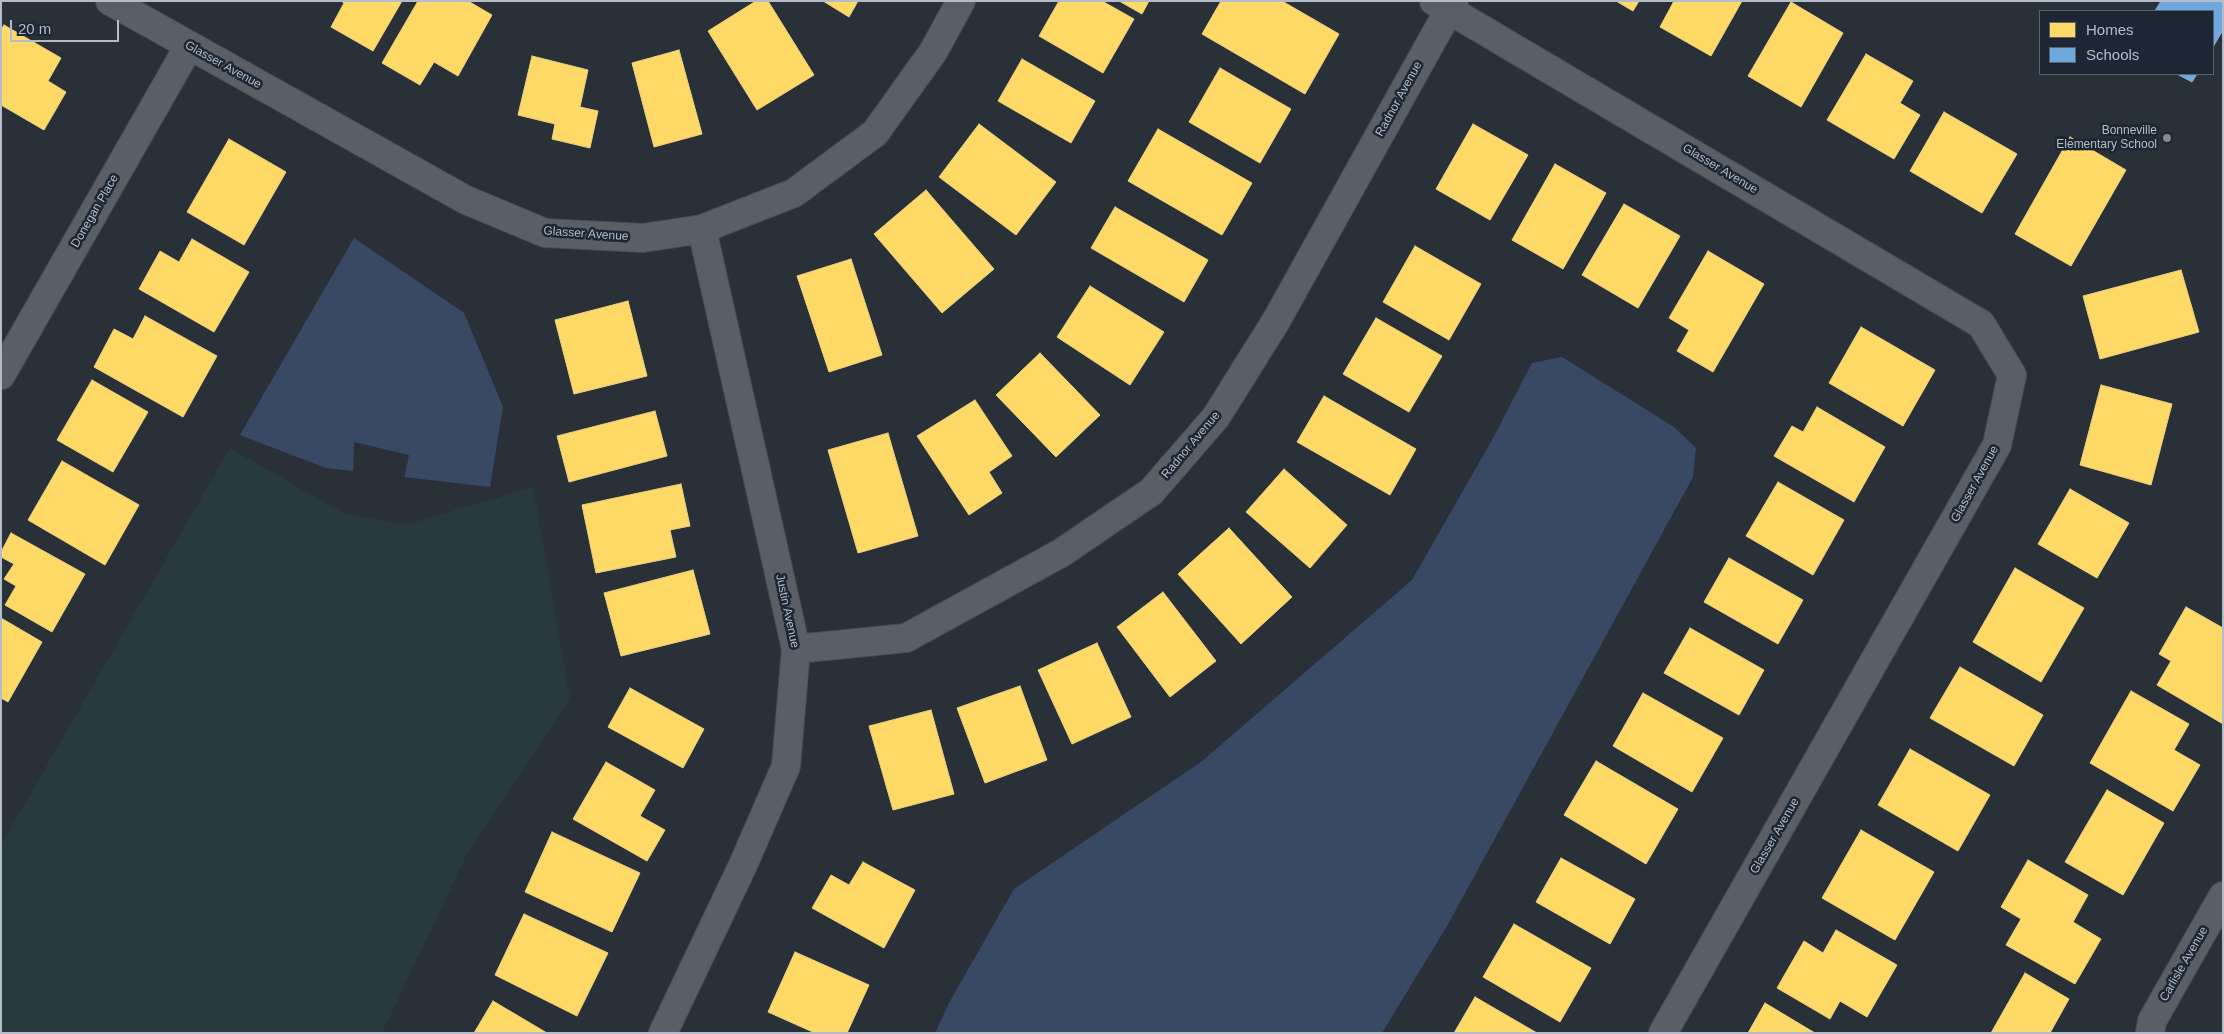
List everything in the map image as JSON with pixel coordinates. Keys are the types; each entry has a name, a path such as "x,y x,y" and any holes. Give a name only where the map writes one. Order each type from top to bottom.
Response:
{"street":[{"name":"Glasser Avenue","path":"110,1 466,200 546,233 643,238 702,229 794,193 875,134 933,52 961,1"},
{"name":"Glasser Avenue","path":"1446,4 1981,324 2012,374 1998,445 1663,1033"},
{"name":"Radnor Avenue","path":"796,649 906,638 1061,553 1152,492 1216,417 1276,321 1446,4"},
{"name":"Donegan Place","path":"1,375 189,46"},
{"name":"Justin Avenue","path":"663,1033 743,865 786,766 796,649 702,229"},
{"name":"Carlisle Avenue","path":"2150,1033 2152,1021 2223,896"}],"green space":[{"path":"230,448 343,513 405,525 533,487 570,698 468,852 382,1033 1,1033 1,845"}],"water":[{"path":"354,238 464,313 503,407 490,487 326,468 240,435"},
{"path":"1562,357 1674,427 1696,448 1693,477 1447,926 1382,1033 935,1033 949,1003 1014,889 1201,762 1412,580 1492,440 1532,363"}],"pier":[{"path":"354,442 409,455 404,479 353,473"}],"building: Homes":[{"path":"341,1 402,1 373,51 331,27 344,3"},
{"path":"418,1 468,1 492,15 458,76 434,62 420,85 382,63"},
{"path":"756,1 768,1 814,75 757,110 708,31"},
{"path":"823,1 858,1 849,17"},
{"path":"1059,1 1102,1 1134,19 1103,73 1039,36"},
{"path":"1119,1 1149,1 1142,14"},
{"path":"1221,1 1282,1 1339,34 1305,94 1202,34"},
{"path":"1616,1 1639,1 1633,11"},
{"path":"1674,1 1742,1 1711,56 1660,27"},
{"path":"1791,2 1843,33 1801,107 1748,76"},
{"path":"4,25 61,58 48,81 66,92 44,130 1,105 1,30"},
{"path":"679,50 702,134 654,147 632,63"},
{"path":"1866,54 1913,81 1900,103 1920,115 1894,159 1827,120"},
{"path":"532,56 588,70 580,107 598,111 590,148 552,139 555,124 518,115"},
{"path":"1022,59 1095,101 1071,143 998,101"},
{"path":"1220,68 1291,109 1260,163 1189,122"},
{"path":"1944,112 2017,154 1982,213 1910,171"},
{"path":"979,124 1056,182 1016,235 939,177"},
{"path":"1473,124 1528,155 1490,220 1436,189"},
{"path":"1158,129 1252,183 1222,235 1128,181"},
{"path":"2070,137 2126,170 2071,266 2015,234"},
{"path":"229,139 286,172 244,245 187,212"},
{"path":"1555,164 1606,193 1563,269 1512,240"},
{"path":"926,190 994,269 942,313 874,234"},
{"path":"1624,204 1680,236 1638,308 1582,275"},
{"path":"1115,207 1208,260 1184,302 1091,248"},
{"path":"192,239 249,272 214,332 139,289 160,251 179,262"},
{"path":"1415,246 1481,284 1449,340 1383,302"},
{"path":"1708,251 1764,284 1713,372 1677,351 1689,330 1669,318"},
{"path":"851,259 882,355 829,372 797,276"},
{"path":"2181,270 2199,332 2100,359 2083,296"},
{"path":"1090,286 1164,332 1130,385 1057,337"},
{"path":"628,301 647,376 574,394 555,320"},
{"path":"145,316 217,356 183,417 94,367 114,329 133,339"},
{"path":"1376,318 1442,356 1409,412 1343,374"},
{"path":"1861,327 1935,370 1903,426 1829,383"},
{"path":"1040,353 1100,415 1056,457 996,395"},
{"path":"92,380 148,412 113,472 57,440"},
{"path":"2101,385 2172,404 2151,485 2080,465"},
{"path":"1324,396 1416,449 1390,495 1297,442"},
{"path":"975,400 1012,456 989,472 1002,493 969,515 917,436"},
{"path":"1817,407 1885,447 1854,502 1774,456 1792,426 1803,432"},
{"path":"655,411 667,456 569,482 557,436"},
{"path":"888,433 918,536 858,553 828,450"},
{"path":"62,461 139,505 105,565 28,520"},
{"path":"1284,469 1347,525 1310,568 1246,512"},
{"path":"1778,482 1844,520 1813,575 1746,536"},
{"path":"681,484 690,526 670,530 676,557 596,573 582,505"},
{"path":"2070,489 2129,523 2097,578 2038,544"},
{"path":"1229,528 1292,597 1241,644 1178,574"},
{"path":"11,533 85,574 52,632 5,605 16,586 4,579 14,564 1,557 1,552"},
{"path":"1729,558 1803,600 1778,644 1704,602"},
{"path":"2015,568 2084,608 2041,682 1973,642"},
{"path":"693,570 710,634 621,656 604,593"},
{"path":"1163,592 1216,661 1170,697 1117,627"},
{"path":"2186,607 2223,628 2223,724 2157,685 2171,661 2159,654"},
{"path":"1,618 42,642 8,702 1,698"},
{"path":"1690,628 1764,670 1739,715 1664,673"},
{"path":"1097,643 1131,717 1072,744 1038,670"},
{"path":"1960,667 2043,715 2014,766 1930,718"},
{"path":"1020,686 1047,760 985,783 957,708"},
{"path":"630,688 704,729 683,768 608,727"},
{"path":"2131,691 2189,724 2174,750 2200,765 2173,811 2090,763"},
{"path":"1643,693 1723,738 1692,792 1613,746"},
{"path":"931,710 954,794 893,810 869,726"},
{"path":"1910,749 1990,795 1958,851 1878,805"},
{"path":"1596,761 1678,809 1646,864 1564,815"},
{"path":"606,762 655,790 640,816 665,830 647,861 573,819"},
{"path":"2107,790 2164,823 2123,895 2065,862"},
{"path":"1861,830 1934,872 1895,940 1822,898"},
{"path":"552,832 640,873 612,932 525,892"},
{"path":"1561,858 1635,899 1610,944 1536,902"},
{"path":"2028,860 2088,895 2073,922 2101,939 2075,984 2006,945 2021,919 2001,907"},
{"path":"863,862 915,890 884,948 812,908 831,875 849,885"},
{"path":"524,914 608,953 577,1016 495,975"},
{"path":"1514,924 1591,968 1560,1022 1483,977"},
{"path":"1836,930 1897,965 1867,1017 1840,1001 1830,1019 1777,988 1804,941 1823,953"},
{"path":"795,952 869,985 847,1033 815,1033 768,1012"},
{"path":"2025,973 2069,999 2050,1033 1991,1033"},
{"path":"1475,997 1537,1033 1454,1033"},
{"path":"493,1001 547,1033 474,1033"},
{"path":"1765,1003 1815,1033 1748,1033"}],"building: Schools":[{"path":"2161,1 2223,1 2223,30 2214,45 2214,10 2156,10"},
{"path":"2179,75 2196,75 2192,82"}],"place":[{"name":"Bonneville Elementary School","path":"2167,138"}]}
